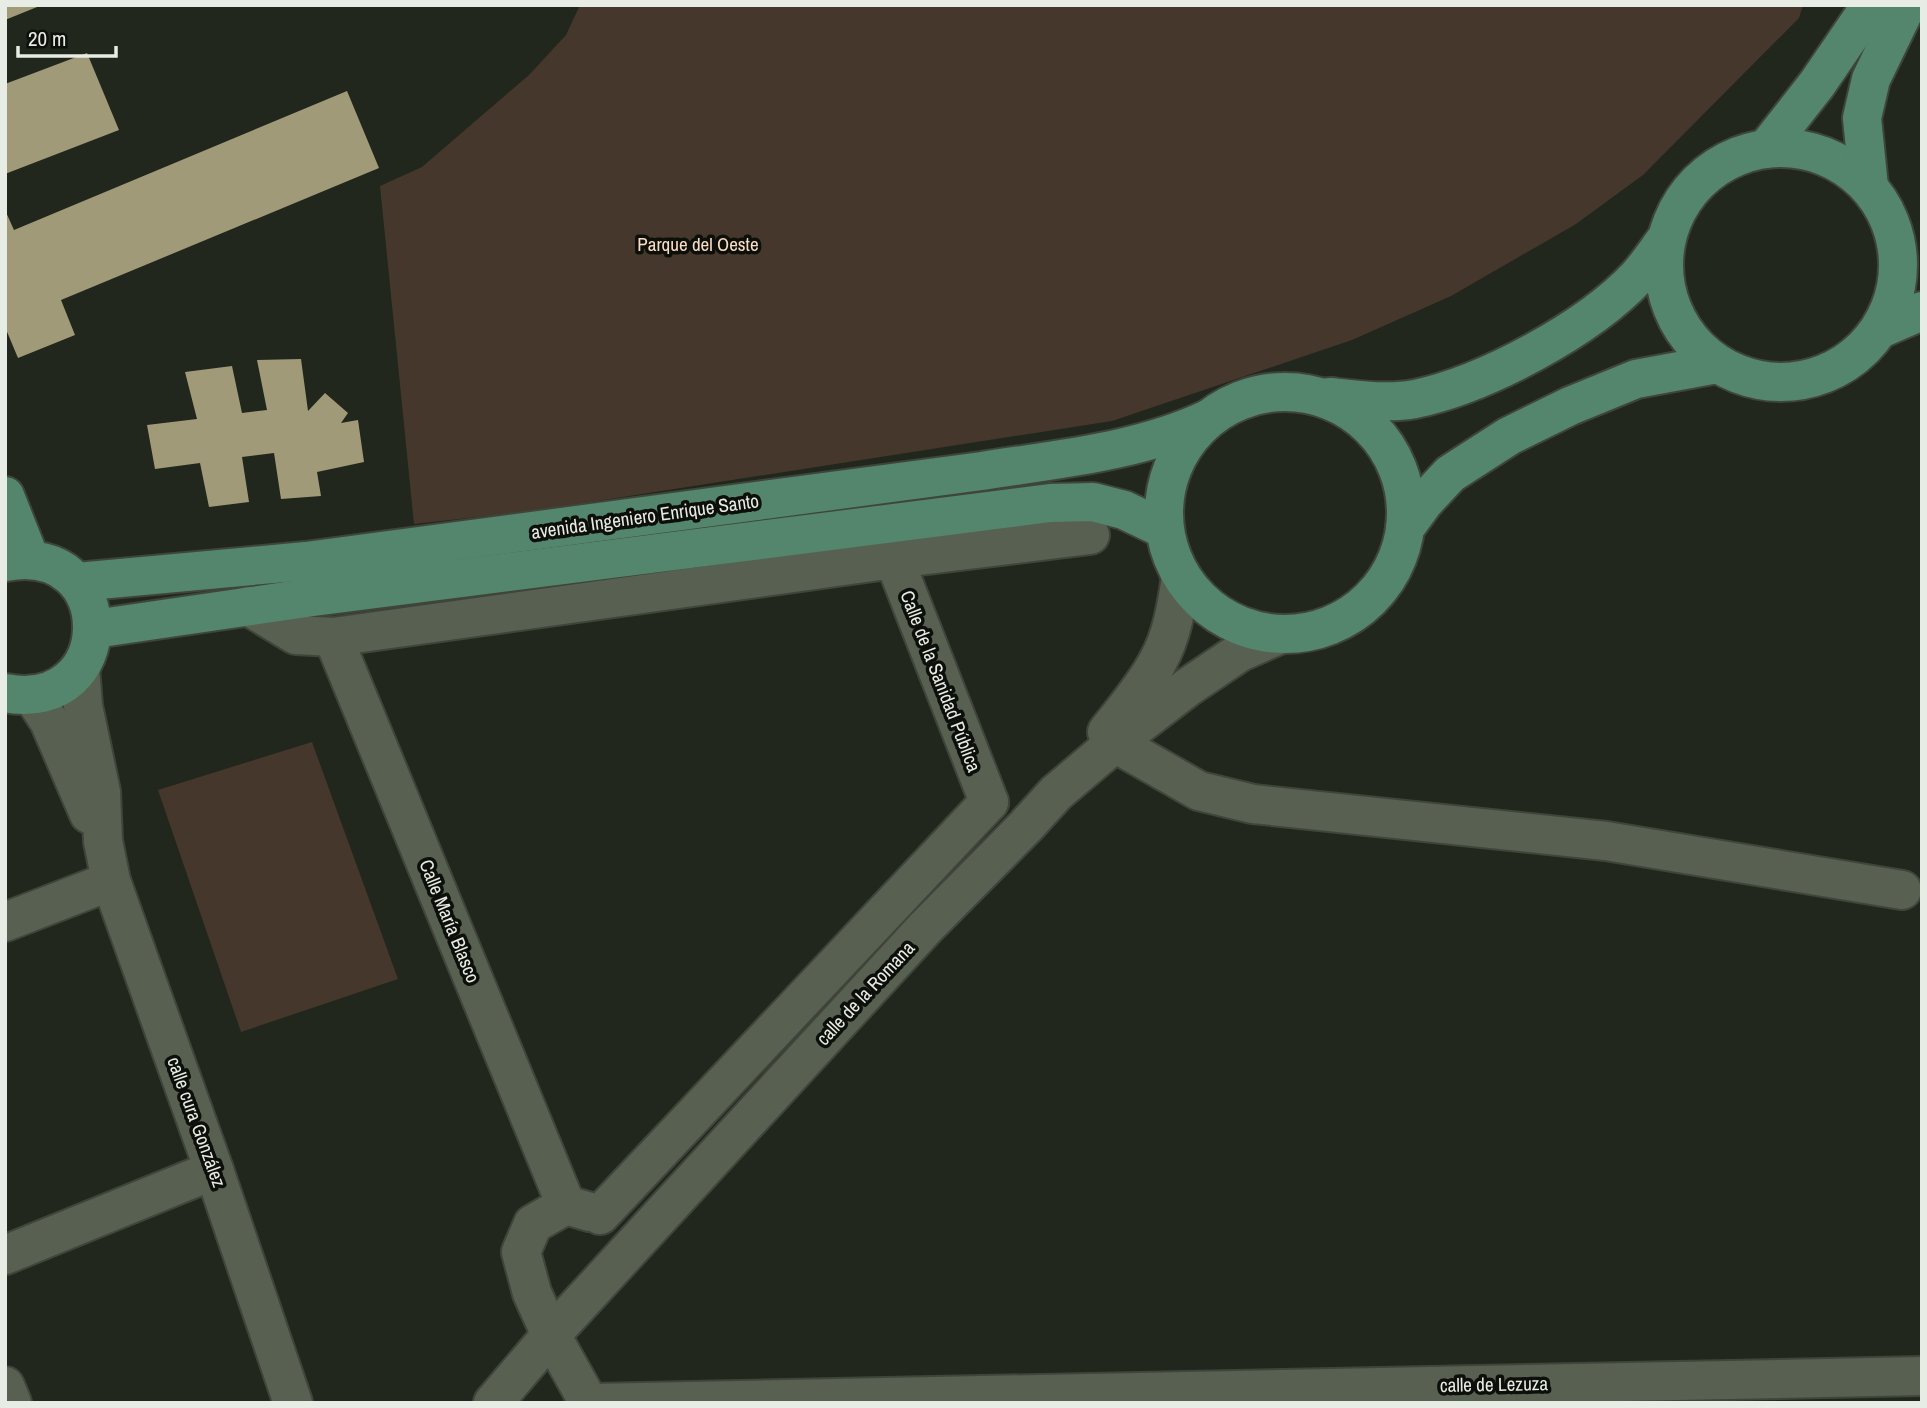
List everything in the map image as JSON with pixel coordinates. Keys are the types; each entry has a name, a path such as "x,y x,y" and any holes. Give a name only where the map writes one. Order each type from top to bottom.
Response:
{"main road":[{"path":"1766,149 1817,84 1871,5"},
{"path":"1666,239 1663,267 1667,296 1678,323 1695,346 1717,364 1751,379 1787,382 1823,375 1855,357 1880,330 1893,303 1899,273 1893,208 1862,118 1871,79 1907,5"},
{"path":"1317,396 1344,407 1367,424 1386,446 1399,471 1406,499 1405,528 1395,563 1376,592 1349,616 1316,630 1281,634 1251,630 1224,618 1200,600 1181,577 1170,554 1164,529 1164,499 1171,469 1187,441 1208,419 1241,400 1278,392 1370,401 1413,399 1472,383 1541,348 1607,305 1638,276 1666,239 1680,206 1702,179 1731,159 1766,149 1804,150 1839,163 1893,208"},
{"path":"1880,330 1922,311"},
{"path":"1405,528 1450,474 1509,436 1570,406 1636,379 1717,364"},
{"name":"avenida Ingeniero Enrique Santo","path":"77,582 306,561 982,471 1083,455 1178,433 1208,419"},
{"path":"5,496 18,560 48,562 64,570 77,582 86,596 94,629 90,650 80,668 65,683 47,692 19,694"},
{"name":"avenida Ingeniero Enrique Santo","path":"94,629 248,606 1050,503 1093,502 1124,510 1164,529"}],"street":[{"path":"248,606 296,635 333,637 894,559 1090,535"},
{"name":"Calle de la Sanidad Pública","path":"894,559 989,802"},
{"path":"1056,793 1129,704 1159,660 1176,611 1181,577"},
{"name":"calle de la Romana","path":"493,1403 551,1335 925,928 1056,793 1188,687 1240,652 1281,634"},
{"name":"Calle María Blasco","path":"333,637 583,1210"},
{"name":"calle cura González","path":"80,668 83,706 101,792 103,841 111,881 214,1170 293,1403"},
{"name":"calle cura González","path":"19,694 49,722 103,841"},
{"path":"1115,743 1199,791 1253,804 1606,841 1902,890"},
{"path":"591,1403 551,1335 531,1293 521,1252 533,1224 583,1210 989,802 1026,826"},
{"path":"5,922 111,881"},
{"path":"5,1255 214,1170"},
{"path":"583,1210 633,1246"},
{"name":"calle de Lezuza","path":"591,1403 1577,1393 1851,1377 1922,1376"},
{"path":"5,1386 12,1403"}],"green space":[{"name":"Parque del Oeste","path":"580,5 1803,5 1799,18 1643,175 1576,224 1451,296 1352,340 1112,421 533,511 414,524 380,186 422,167 529,75 566,35"},
{"path":"312,742 398,979 241,1032 158,790"}],"building":[{"path":"5,5 42,5 5,20"},
{"path":"87,53 119,130 5,174 5,84"},
{"path":"347,91 379,168 61,300 75,335 18,358 5,327 5,210 14,230"},
{"path":"301,359 308,411 325,393 348,413 341,423 358,420 364,462 317,472 321,496 281,499 274,453 242,457 249,502 209,507 200,463 155,469 147,425 197,419 185,372 232,366 242,413 267,410 257,360"}]}
